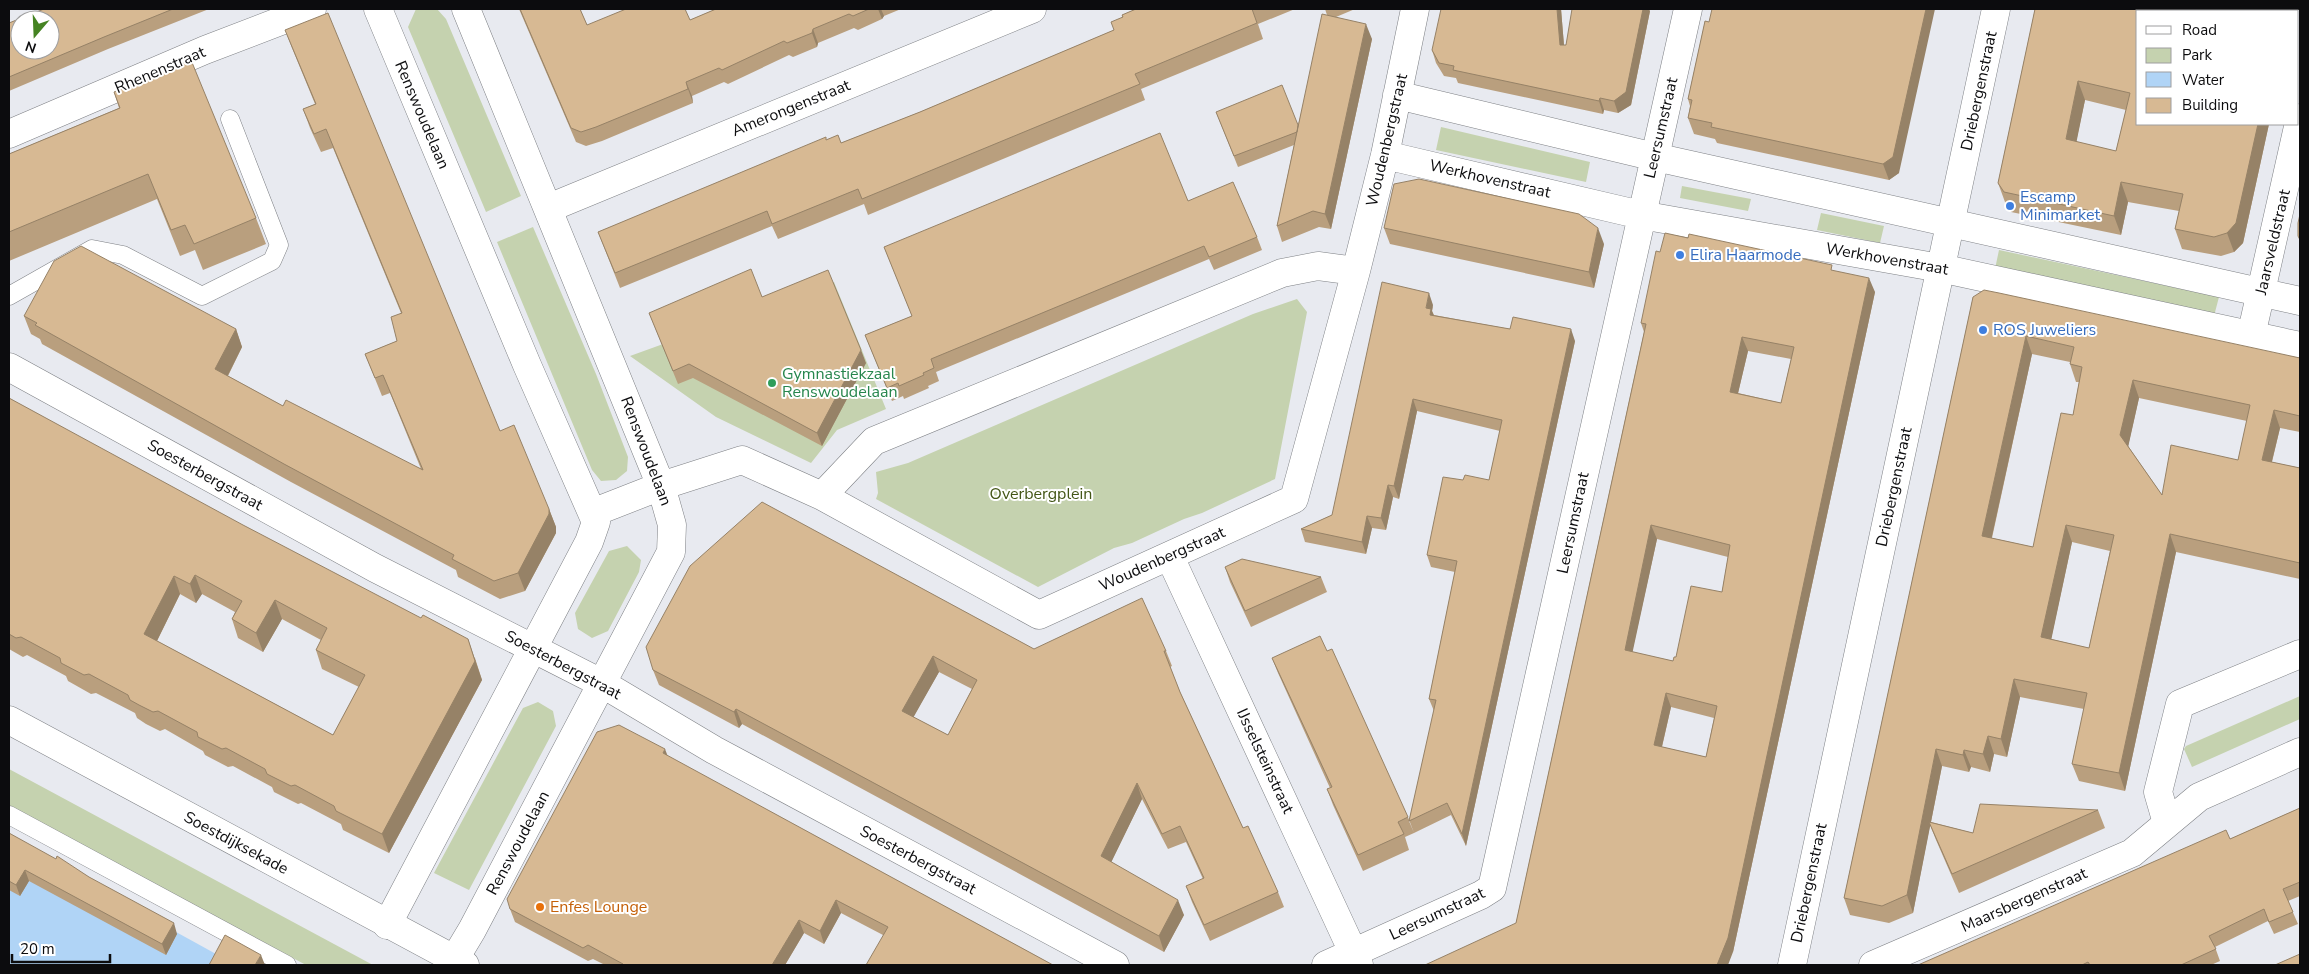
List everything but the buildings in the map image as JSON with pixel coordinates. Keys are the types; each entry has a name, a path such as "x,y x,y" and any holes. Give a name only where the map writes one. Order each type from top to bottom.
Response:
{"street":[{"name":"Rhenenstraat","path":"9,134 205,50 312,9"},
{"name":"Renswoudelaan","path":"378,9 527,365 596,522 589,542 534,649 388,925"},
{"name":"Renswoudelaan","path":"459,962 671,552 672,525 661,486 549,208 466,9"},
{"name":"Amerongenstraat","path":"549,208 1032,9"},
{"name":"Woudenbergstraat","path":"592,513 661,486 742,460 822,496 1038,614 1170,557 1294,499 1385,155 1415,9"},
{"name":"Leersumstraat","path":"1356,959 1492,888 1688,9"},
{"name":"Driebergenstraat","path":"1792,965 1996,9"},
{"path":"1397,95 1655,157 2300,301"},
{"name":"Jaarsveldstraat","path":"2251,336 2298,125"},
{"name":"Werkhovenstraat","path":"1385,155 1641,215 1940,268 2300,346"},
{"path":"822,496 874,441 1282,273 1318,266 1356,270"},
{"name":"Soesterbergstraat","path":"9,367 367,564 603,684 714,750 1115,965"},
{"name":"IJsselsteinstraat","path":"1170,557 1356,959"},
{"path":"2167,823 2158,792 2180,704 2300,654"},
{"name":"Soestdijksekade","path":"9,720 459,962"},
{"name":"Maarsbergenstraat","path":"1873,965 2132,853 2199,797 2300,752"},
{"path":"1326,965 1356,959"}],"lane":[{"path":"9,296 92,249 123,255 202,296 272,261 279,245 230,119"},
{"path":"9,815 287,965"}],"green space":[{"path":"416,9 437,9 446,19 521,196 486,212 408,27"},
{"path":"1441,127 1590,162 1586,182 1436,150"},
{"path":"1682,186 1751,199 1748,211 1680,198"},
{"path":"1821,213 1884,226 1880,243 1817,230"},
{"path":"533,227 596,374 628,457 627,471 616,480 601,481 592,470 497,242"},
{"path":"1999,250 2219,297 2214,316 1995,269"},
{"name":"Gymnastiekzaal Renswoudelaan","path":"834,282 886,409 837,430 811,463 716,417 630,356"},
{"name":"Overbergplein","path":"1297,299 1307,312 1275,479 1132,543 1114,548 1038,587 876,499 878,493 876,472 908,463 1253,314"},
{"path":"627,546 641,560 639,572 608,631 592,638 578,629 575,613 609,551"},
{"path":"2300,696 2300,719 2192,767 2184,749 2186,746"},
{"path":"538,702 553,711 556,726 469,890 434,873 523,708"},
{"path":"9,769 373,965 306,965 9,806"}],"water":[{"path":"9,840 236,965 9,965"}],"place":[{"name":"Escamp Minimarket","path":"2010,206"},
{"name":"Elira Haarmode","path":"1680,255"},
{"name":"ROS Juweliers","path":"1983,330"},
{"name":"Gymnastiekzaal Renswoudelaan","path":"772,383"},
{"name":"Enfes Lounge","path":"540,907"}]}
